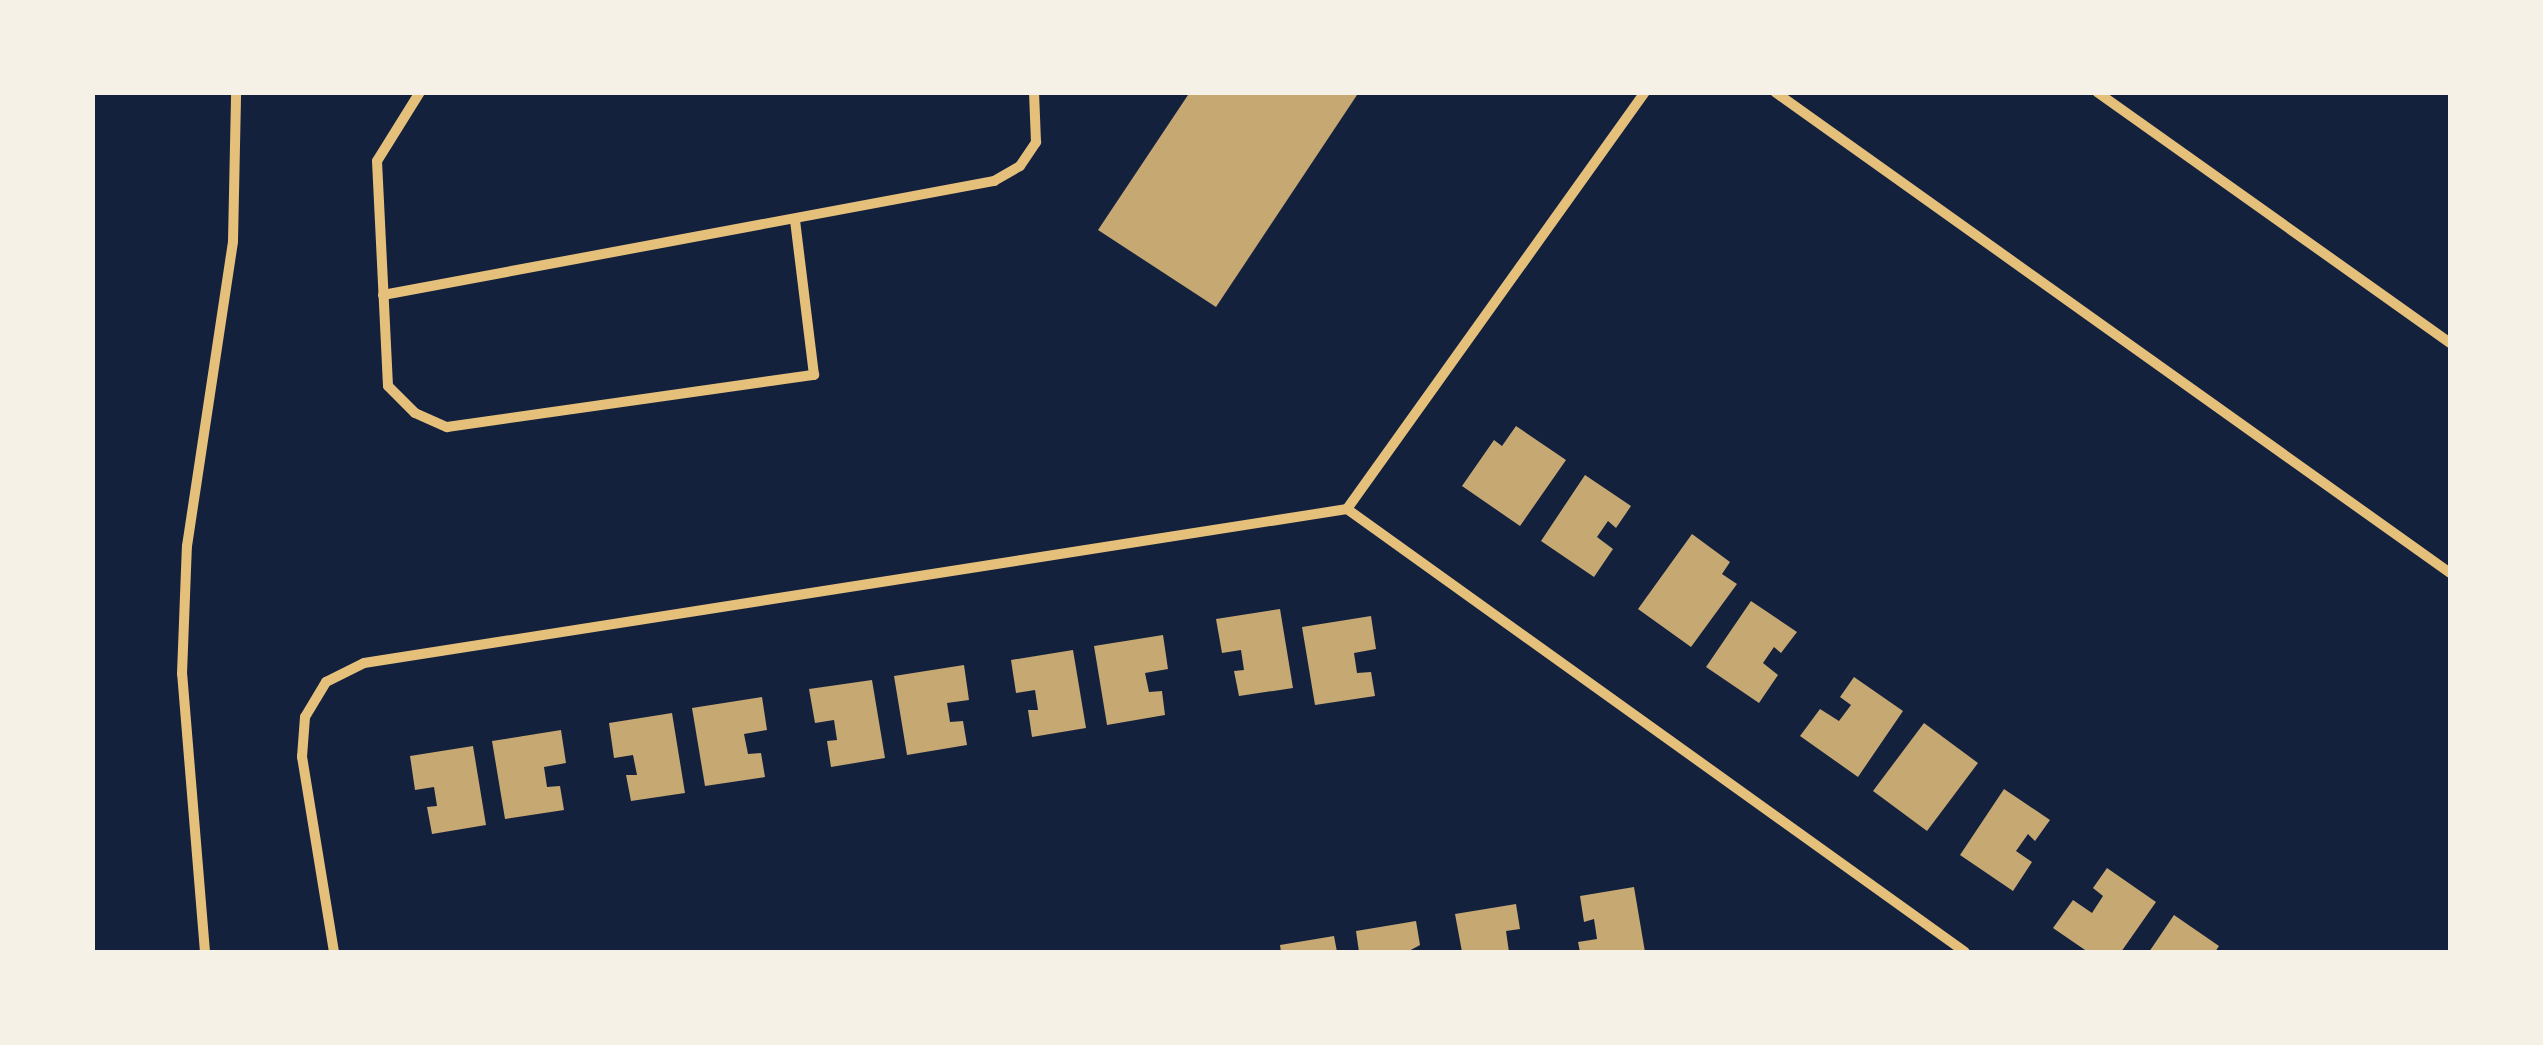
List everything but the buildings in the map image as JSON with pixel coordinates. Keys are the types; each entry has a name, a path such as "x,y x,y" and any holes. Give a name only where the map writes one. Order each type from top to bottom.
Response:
{"street":[{"path":"204,952 182,674 187,546 233,241 236,92"},
{"path":"420,92 377,162 388,386 415,412 447,427 814,376 795,220"},
{"path":"383,296 994,181 1020,166 1036,142 1034,92"},
{"path":"1347,509 1645,92"},
{"path":"1775,92 2450,572"},
{"path":"2096,92 2450,343"},
{"path":"334,952 302,757 305,717 326,682 364,663 1347,509 1964,952"}]}
